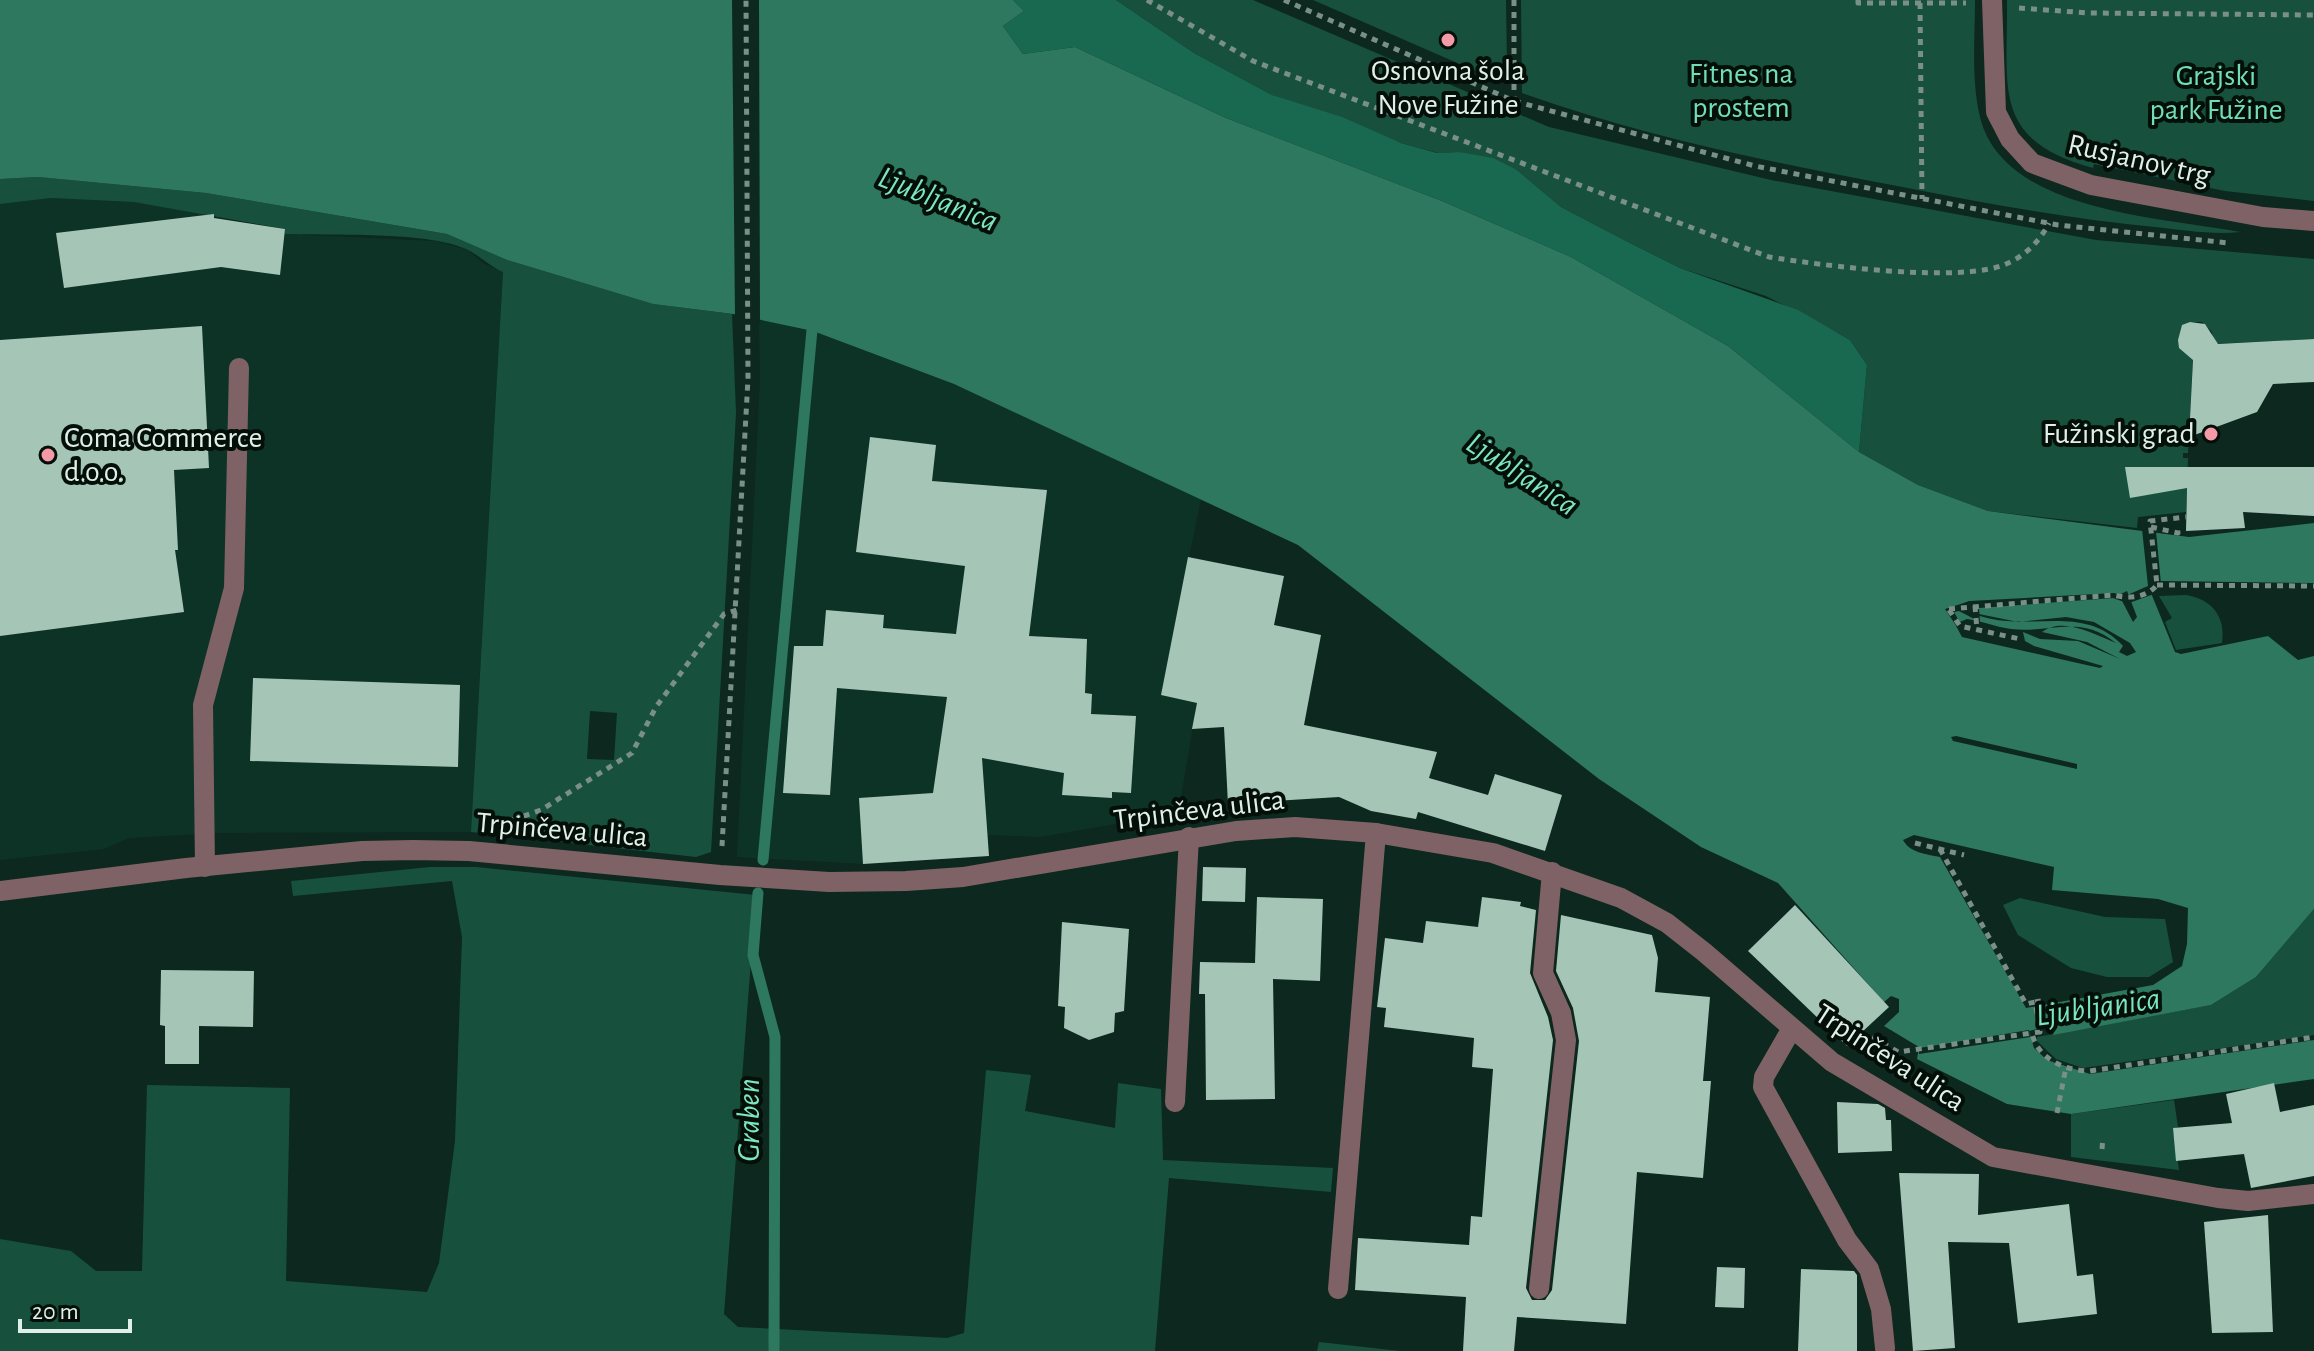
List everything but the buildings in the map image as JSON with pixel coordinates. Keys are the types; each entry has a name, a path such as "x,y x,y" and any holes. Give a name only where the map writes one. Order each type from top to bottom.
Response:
{"street":[{"name":"Rusjanov trg","path":"1992,1 1996,112 2010,139 2032,163 2091,185 2263,217 2314,221"},
{"path":"205,867 203,705 234,588 239,368"},
{"name":"Trpinčeva ulica","path":"0,891 362,851 469,851 829,882 963,877 1189,837 1295,827 1376,833 1493,853 1621,898 1667,923 1832,1062 1993,1157 2218,1198 2248,1201 2314,1194"},
{"path":"1338,1289 1376,833"},
{"path":"1175,1102 1189,837"},
{"path":"1539,1289 1566,1040 1561,1013 1543,973 1552,872"},
{"path":"1791,1030 1764,1077 1763,1087 1847,1240 1869,1269 1881,1309 1885,1348"}],"path":[{"path":"720,875 748,379 746,0"},
{"path":"1147,0 1253,61 1769,257 1840,267 1984,271 2022,255 2042,237 2049,223"},
{"path":"1284,0 1514,101 1755,166 2049,223 2239,244"},
{"path":"1514,0 1514,101"},
{"path":"1858,0 1858,3 1992,1 2021,9 2089,13 2314,15"},
{"path":"1920,3 1922,199"},
{"path":"2159,584 2150,521 2186,517"},
{"path":"2151,529 2178,533 2177,525"},
{"path":"2020,639 1977,630 1957,622 1949,609 2113,595 2128,600 2159,584 2314,586"},
{"path":"1975,606 1977,630"},
{"path":"469,851 498,825 541,810 632,753 656,707 724,614 737,610"},
{"path":"1915,843 1964,855"},
{"path":"1940,849 2026,1004 2046,1000"},
{"path":"1872,1037 1898,1052 2040,1032 2036,1004"},
{"path":"2031,1033 2042,1052 2066,1068 2101,1070 2314,1037"},
{"path":"2057,1113 2066,1068"},
{"path":"2102,1151 2103,1137"}],"shaded area":[{"path":"1013,0 1116,0 1194,53 1272,95 1342,117 1401,143 1437,153 1459,152 1493,158 1517,170 1561,207 1680,268 1798,310 1850,340 1867,365 1859,452 1728,346 1571,257 1442,201 1226,118 1075,47 1023,54 1003,26 1024,11"},
{"path":"51,198 134,202 214,214 215,219 286,229 285,234 436,241 468,250 483,263 503,272 471,832 219,833 129,838 104,849 0,860 0,204"},
{"path":"759,318 813,331 954,384 1201,499 1161,695 1197,703 1179,809 1139,820 1040,837 988,835 989,856 863,864 737,857 760,379"}],"green space":[{"path":"1116,0 1253,0 1549,127 1771,180 2096,240 2314,259 2314,339 2213,344 2212,332 2202,322 2190,322 2181,328 2179,346 2193,357 2188,453 2183,453 2183,458 2188,458 2186,512 2138,517 2137,528 1988,511 1918,485 1859,452 1867,365 1850,340 1766,296 1680,268 1628,242 1561,207 1517,170 1459,152 1438,153 1401,143 1272,95 1194,53"},
{"name":"Osnovna šola Nove Fužine","path":"1313,0 1506,0 1507,69 1494,79"},
{"name":"Fitnes na prostem","path":"1521,0 1975,0 1974,74 1980,117 1995,149 2019,173 2052,191 2089,204 2129,214 2240,232 2208,233 2132,225 1970,200 1743,155 1577,111 1522,93"},
{"name":"Grajski park Fužine","path":"2007,0 2314,0 2314,201 2225,191 2094,164 2093,168 2060,156 2037,142 2021,126 2012,107 2008,85"},
{"path":"38,177 206,193 447,234 507,260 653,304 732,314 736,413 711,852 696,857 471,832 503,272 466,249 427,239 285,234 285,229 134,202 51,198 0,204 0,179","holes":["590,711 617,713 614,760 587,759"]},
{"path":"2186,595 2203,601 2215,611 2222,625 2222,643 2176,650 2165,622 2172,618 2159,596"},
{"path":"430,867 476,867 756,895 724,1314 738,1327 947,1338 964,1333 986,1070 1031,1075 1025,1111 1115,1128 1118,1083 1161,1089 1163,1160 1333,1168 1331,1192 1169,1178 1155,1351 0,1351 0,1239 71,1251 96,1271 142,1271 147,1085 290,1088 286,1281 427,1292 439,1263 455,1141 462,937 452,881 293,896 291,881"},
{"path":"2020,898 2105,917 2165,919 2173,962 2149,977 2107,977 2071,968 2018,935 2003,905"},
{"path":"2314,909 2314,1035 2083,1068 2056,1059 2037,1041 2037,1037 2211,1005 2256,977"},
{"path":"2174,1100 2178,1127 2173,1129 2179,1170 2071,1157 2071,1114"},
{"path":"1319,1342 1400,1351 1317,1351"}],"water":[{"name":"Ljubljanica","path":"0,0 1013,0 1024,11 1003,26 1023,54 1075,47 1226,118 1442,201 1571,257 1728,346 1859,452 1918,485 1988,511 2189,537 2314,523 2314,583 2161,581 2149,588 2175,652 2181,654 2268,636 2298,660 2314,656 2314,909 2256,977 2211,1005 2053,1035 2055,1029 2050,1026 2029,1031 2034,1048 2047,1060 2090,1074 2314,1040 2314,1079 2071,1114 2007,1104 1917,1059 1919,1047 1884,1026 1899,1012 1899,999 1891,996 1884,1002 1778,883 1701,847 1599,779 1298,545 954,384 813,331 733,314 653,304 507,260 447,234 206,193 38,177 0,179","holes":["2127,591 2137,617 2133,622 2119,595","1969,601 1978,604 1979,614 2014,621 1980,616 1958,606","2066,617 2094,622 2130,643 2136,652 2127,656 2119,652 2123,646 2105,632 2086,624 2023,622","1967,619 2011,629 2050,628 2042,632 2087,642 2120,659 2078,641 2040,639 2023,632 2025,641 2034,646 2103,666 2100,668 1962,637 1955,624","2071,627 2102,634 2116,643","1951,737 2077,764 2077,769 1953,741","1914,835 2054,867 2052,890 2158,899 2188,908 2187,944 2182,966 2153,985 2026,1008 1940,857 1910,848 1903,840"]}],"pier":[{"path":"732,0 759,0 760,323 735,318"},
{"path":"2142,529 2156,531 2161,584 2153,589 2154,594 2129,603 2125,596 2148,586"},
{"path":"2114,593 2124,596 2127,603 2113,598 1979,608 1980,622 1959,611 1954,612 1959,621 1955,624 1945,609 1970,601"},
{"path":"2029,1030 2030,1037 1919,1054 1919,1048"}],"waterway":[{"path":"763,860 813,319"},
{"name":"Graben","path":"758,893 753,955 775,1037 774,1351"}],"place":[{"name":"Osnovna šola Nove Fužine","path":"1448,40"},
{"name":"Fužinski grad","path":"2211,434"},
{"name":"Coma Commerce d.o.o.","path":"48,455"}]}
